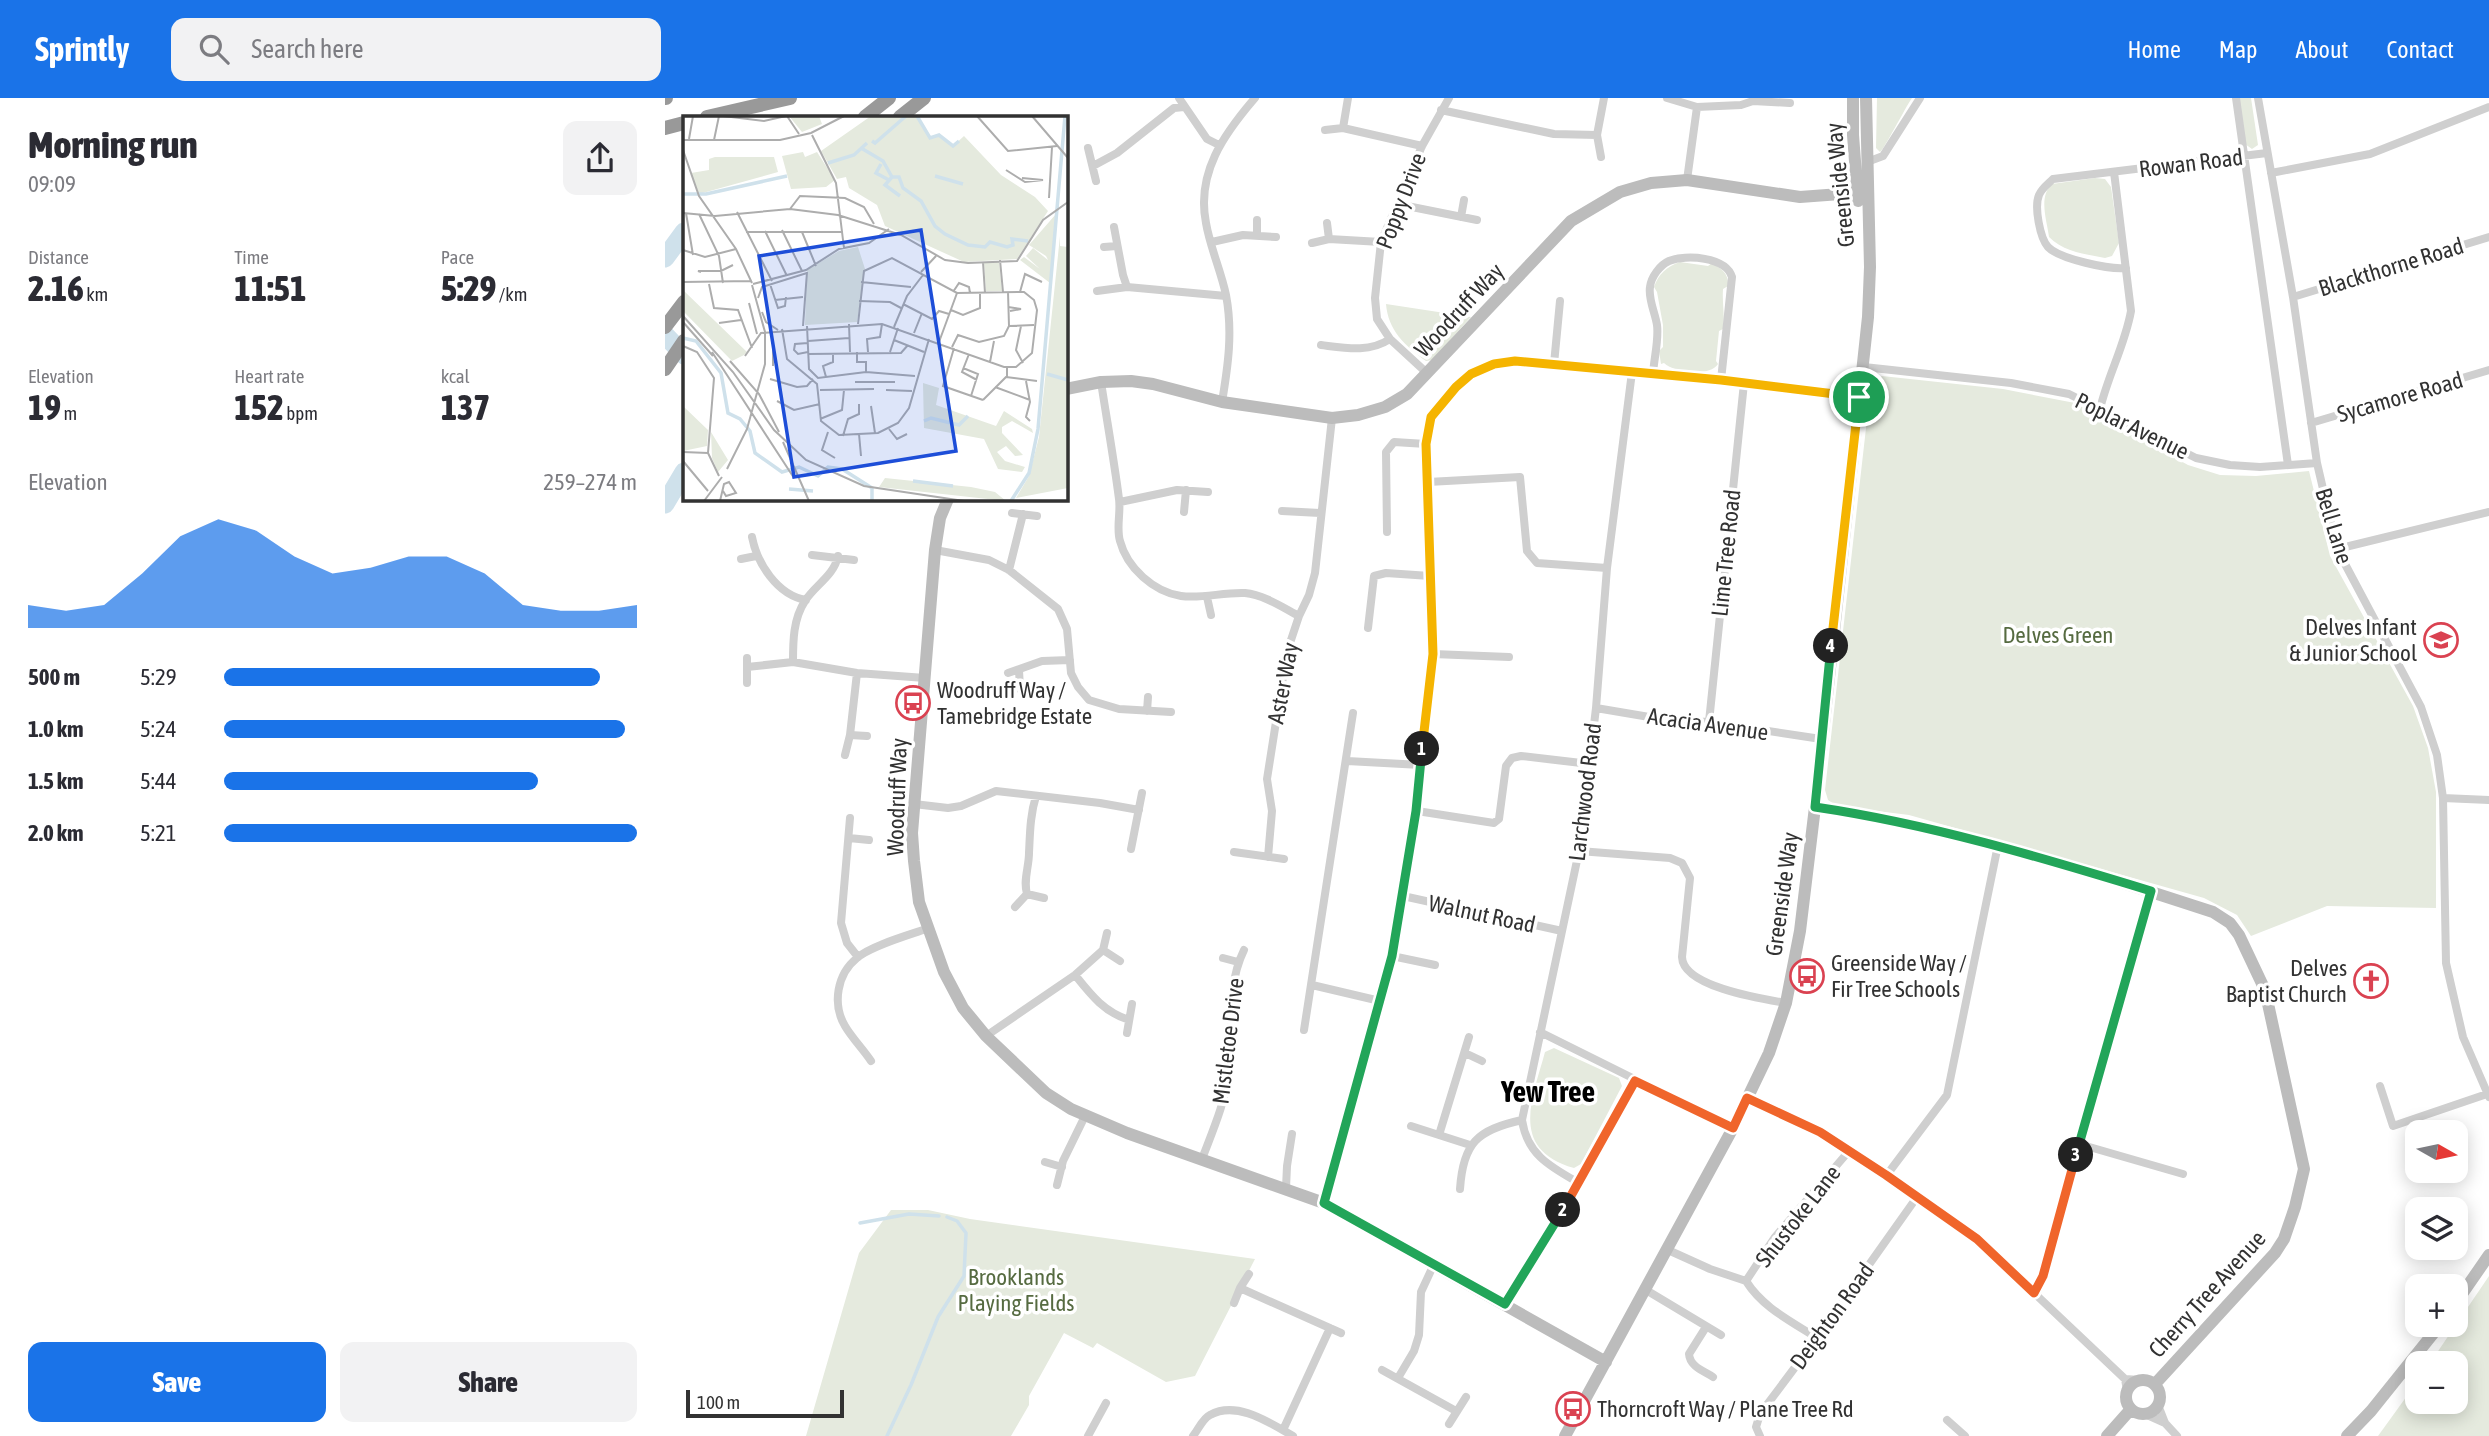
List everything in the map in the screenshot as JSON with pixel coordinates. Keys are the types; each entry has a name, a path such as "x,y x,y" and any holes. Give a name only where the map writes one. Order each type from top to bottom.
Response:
{"highway":[{"path":"711,116 790,98"},
{"path":"866,116 889,98"},
{"path":"901,116 924,98"},
{"path":"665,128 683,123"},
{"path":"665,327 683,303"},
{"path":"665,369 683,342"}],"street":[{"path":"1179,98 1207,139 1219,145"},
{"path":"1222,402 1230,333 1226,296 1206,223 1203,188 1219,145 1255,98"},
{"path":"1343,128 1348,98"},
{"name":"Poppy Drive","path":"1428,374 1390,339 1377,319 1375,298 1381,242 1422,146 1449,98"},
{"path":"1601,157 1597,135 1604,98"},
{"path":"1667,98 1697,107 1741,105 1753,100 1790,103"},
{"name":"Greenside Way","path":"1566,1435 1733,1128 1769,1053 1786,1003 1800,931 1864,367 1870,267 1853,98"},
{"name":"Greenside Way","path":"1862,192 1867,162 1866,98"},
{"name":"Greenside Way","path":"1867,162 1883,156 1920,98"},
{"path":"2236,98 2288,465"},
{"name":"Bell Lane","path":"2258,98 2293,297 2317,463 2337,549 2421,707 2437,755 2443,798 2446,963 2463,1037 2488,1096"},
{"path":"1093,166 1117,153 1174,108 1184,107"},
{"path":"1687,180 1697,107"},
{"path":"2271,173 2370,153 2489,107"},
{"path":"1441,110 1554,134 1597,135"},
{"path":"1325,130 1343,128 1422,146"},
{"path":"1088,148 1096,181"},
{"name":"Rowan Road","path":"2126,268 2113,269 2057,254 2048,247 2043,239 2038,205 2038,197 2044,187 2053,179 2267,153"},
{"name":"Rowan Road","path":"2100,409 2128,329 2130,311 2114,172"},
{"name":"Woodruff Way","path":"1067,389 1101,382 1131,381 1222,402 1332,418 1358,415 1385,407 1407,394 1571,221 1620,192 1651,183 1687,180 1800,197 1862,192"},
{"path":"1461,217 1464,200"},
{"path":"1397,204 1477,220"},
{"path":"1257,220 1257,234"},
{"path":"1327,223 1329,239"},
{"path":"1114,227 1123,275 1128,286"},
{"path":"1212,242 1226,237 1257,234 1276,237"},
{"name":"Blackthorne Road","path":"2293,297 2489,237"},
{"path":"1312,243 1329,239 1381,242"},
{"path":"1104,247 1117,246"},
{"path":"1653,374 1657,326 1650,287 1655,273 1669,261 1690,258 1719,261 1730,271 1732,277 1721,380"},
{"path":"1097,291 1128,286 1226,296"},
{"path":"1555,365 1560,301"},
{"path":"1321,345 1349,354 1380,345 1390,339"},
{"path":"1324,1203 1392,956 1416,811 1433,654 1426,444 1431,417 1456,387 1471,374 1494,364 1515,361 1721,380 1859,397"},
{"name":"Poplar Avenue","path":"1864,367 2011,383 2069,394 2196,458 2230,465 2260,467 2317,463"},
{"name":"Sycamore Road","path":"2311,423 2489,370"},
{"name":"Larchwood Road","path":"1522,1120 1579,851 1596,708 1607,568 1632,372"},
{"path":"1101,382 1120,502 1119,540 1128,559 1140,574 1155,588 1173,594 1207,597 1245,593 1274,602 1299,616"},
{"name":"Lime Tree Road","path":"1709,722 1744,383"},
{"name":"Aster Way","path":"1268,857 1272,811 1266,779 1287,652 1315,573 1332,418"},
{"path":"1387,532 1386,452 1394,442 1426,444"},
{"path":"1428,482 1520,477 1527,551 1537,562 1607,568"},
{"path":"1120,502 1157,493 1186,490 1208,492"},
{"path":"1184,512 1186,490"},
{"name":"Woodruff Way","path":"948,500 940,518 935,550 912,833 919,902 926,929 944,972 964,1009 986,1036 1046,1093 1085,1116 1324,1203 1606,1362"},
{"path":"1282,511 1320,513"},
{"path":"2337,549 2489,512"},
{"path":"1012,513 1037,516"},
{"path":"1009,570 1023,514"},
{"path":"752,537 756,556 769,577 799,599 806,600"},
{"path":"935,550 989,560 1009,570 1058,609 1067,629 1071,673 1089,700 1111,707 1171,712"},
{"path":"811,555 854,559"},
{"path":"741,559 756,556"},
{"path":"793,662 793,640 799,613 806,600 826,578 838,556"},
{"path":"1368,628 1374,576 1386,573 1430,576"},
{"path":"1207,597 1211,615"},
{"path":"1433,654 1509,657"},
{"path":"1008,673 1042,661 1070,660"},
{"path":"747,683 747,663 793,662 857,673 925,678"},
{"path":"1019,670 1020,689"},
{"path":"845,755 857,673"},
{"path":"1147,711 1148,697"},
{"name":"Acacia Avenue","path":"1596,708 1667,720 1709,722 1821,739"},
{"path":"1304,1030 1353,713"},
{"path":"850,735 867,736"},
{"path":"1416,811 1495,823 1501,810 1506,766 1512,758 1521,756 1590,764"},
{"path":"1347,761 1421,765"},
{"path":"914,804 948,808 961,806 996,791 1139,810"},
{"path":"1131,849 1142,793"},
{"path":"1027,894 1024,887 1035,796"},
{"path":"2443,798 2489,800"},
{"name":"Cherry Tree Avenue","path":"1815,807 1928,827 1998,845 2213,912 2230,923 2239,934 2265,990 2304,1169 2284,1239 2275,1253 2155,1384"},
{"path":"849,818 841,923 847,943 857,957"},
{"path":"849,838 869,840"},
{"path":"1886,1175 1947,1095 1998,845"},
{"path":"1579,851 1659,857 1682,863 1690,878 1682,957 1685,968 1696,979 1751,997 1786,1003"},
{"path":"1234,852 1284,859"},
{"path":"2034,1293 2043,1276 2151,891"},
{"path":"1027,894 1044,898"},
{"path":"1015,907 1027,894"},
{"name":"Walnut Road","path":"1403,896 1562,931"},
{"path":"871,1061 844,1025 838,1006 838,990 842,976 857,957 926,929"},
{"path":"986,1036 1075,975 1103,950 1107,933"},
{"path":"1103,950 1120,961"},
{"name":"Mistletoe Drive","path":"1202,1159 1225,1099 1229,1070 1231,996 1238,962 1244,950"},
{"path":"1392,956 1435,965"},
{"name":"Mistletoe Drive","path":"1223,958 1238,962"},
{"path":"1075,975 1103,1008 1129,1020"},
{"path":"1312,985 1380,1002"},
{"path":"1127,1033 1132,1004"},
{"path":"1540,1032 1733,1128"},
{"path":"859,1044 866,1037"},
{"path":"1439,1135 1469,1037"},
{"path":"1465,1053 1482,1061"},
{"path":"1505,1304 1579,1183 1635,1081"},
{"path":"2380,1086 2393,1126 2488,1096"},
{"path":"1747,1098 1820,1132 1977,1239 2126,1385 2126,1400 2131,1409 2165,1423"},
{"path":"1057,1185 1073,1138 1085,1116"},
{"path":"1460,1189 1464,1161 1470,1145 1490,1130 1522,1120 1523,1129 1540,1158 1579,1183"},
{"path":"1411,1126 1470,1145"},
{"path":"1286,1188 1292,1134"},
{"path":"2079,1144 2183,1174"},
{"name":"Shustoke Lane","path":"1746,1281 1775,1237 1849,1151"},
{"path":"1045,1162 1062,1167"},
{"name":"Deighton Road","path":"1760,1436 1756,1427 1760,1414 1917,1197"},
{"path":"1668,1250 1710,1269 1746,1281 1765,1304 1817,1338"},
{"path":"2468,1285 2489,1255"},
{"path":"1398,1378 1414,1351 1419,1335 1421,1292 1434,1264"},
{"path":"1234,1303 1249,1274"},
{"path":"1240,1288 1341,1333"},
{"path":"1646,1290 1721,1335"},
{"path":"1706,1327 1689,1354 1691,1363 1713,1377"},
{"path":"1283,1430 1331,1328"},
{"path":"2347,1436 2371,1411 2430,1337"},
{"path":"1382,1370 1457,1411"},
{"path":"2126,1385 2140,1380 2155,1384 2159,1391 2158,1405 2165,1423 2177,1436"},
{"path":"1449,1424 1466,1397"},
{"path":"1088,1436 1106,1403"},
{"path":"2145,1414 2158,1405"},
{"path":"2107,1436 2131,1409"},
{"path":"1193,1436 1208,1415 1226,1410 1244,1412 1293,1436"},
{"path":"1947,1420 1965,1436"}],"green space":[{"path":"1877,98 1912,98 1880,152 1876,148"},
{"path":"2237,98 2251,98 2258,145 2252,149 2245,144"},
{"path":"2105,179 2111,187 2119,243 2112,256 2105,258 2075,252 2055,242 2049,237 2045,216 2045,195 2052,184"},
{"path":"1680,262 1708,266 1712,263 1722,270 1727,278 1728,286 1723,289 1724,324 1719,331 1718,364 1708,371 1683,371 1661,364 1659,351 1663,347 1663,325 1654,287 1664,272"},
{"path":"1386,304 1471,317 1432,360 1426,361 1394,330"},
{"name":"Delves Green","path":"1882,376 2003,389 2075,403 2188,465 2220,475 2256,476 2309,471 2330,556 2413,706 2428,748 2436,792 2436,908 2327,906 2251,936 2237,915 2204,898 1909,815 1837,806 1828,800 1825,790 1871,384"},
{"path":"1554,1048 1619,1078 1622,1086 1581,1164 1574,1168 1554,1160 1540,1149 1533,1136 1530,1121 1531,1105 1545,1052"},
{"name":"Brooklands Playing Fields","path":"891,1210 928,1210 970,1219 1255,1259 1195,1376 1166,1382 1097,1343 1093,1348 1064,1333 1029,1396 1029,1405 1011,1436 806,1436 859,1253"},
{"path":"2489,1276 2489,1436 2378,1436 2405,1399 2405,1414 2468,1414 2468,1351 2438,1351 2448,1337 2468,1337 2468,1307"}],"waterway":[{"path":"665,258 683,233"},
{"path":"665,335 683,354"},
{"path":"665,504 683,474"},
{"path":"860,1223 909,1214 939,1216"},
{"path":"887,1436 938,1317 964,1276 966,1233 957,1221 947,1217"}],"place":[{"name":"Delves Infant & Junior School","path":"2441,640"},
{"name":"Woodruff Way / Tamebridge Estate","path":"913,703"},
{"name":"Greenside Way / Fir Tree Schools","path":"1807,976"},
{"name":"Delves Baptist Church","path":"2371,981"},
{"name":"Thorncroft Way / Plane Tree Rd","path":"1573,1409"}],"district":[{"name":"Yew Tree","path":"1548,1092"}],"route":[{"path":"1515,361 1721,380 1859,397 1815,807 1939,830 2151,891 2043,1276 2034,1293 1977,1239 1820,1132 1747,1098 1733,1128 1635,1081 1579,1183 1505,1304 1324,1203 1392,956 1416,811 1433,654 1426,444 1431,417 1456,387 1471,374 1494,364 1515,361"}]}
